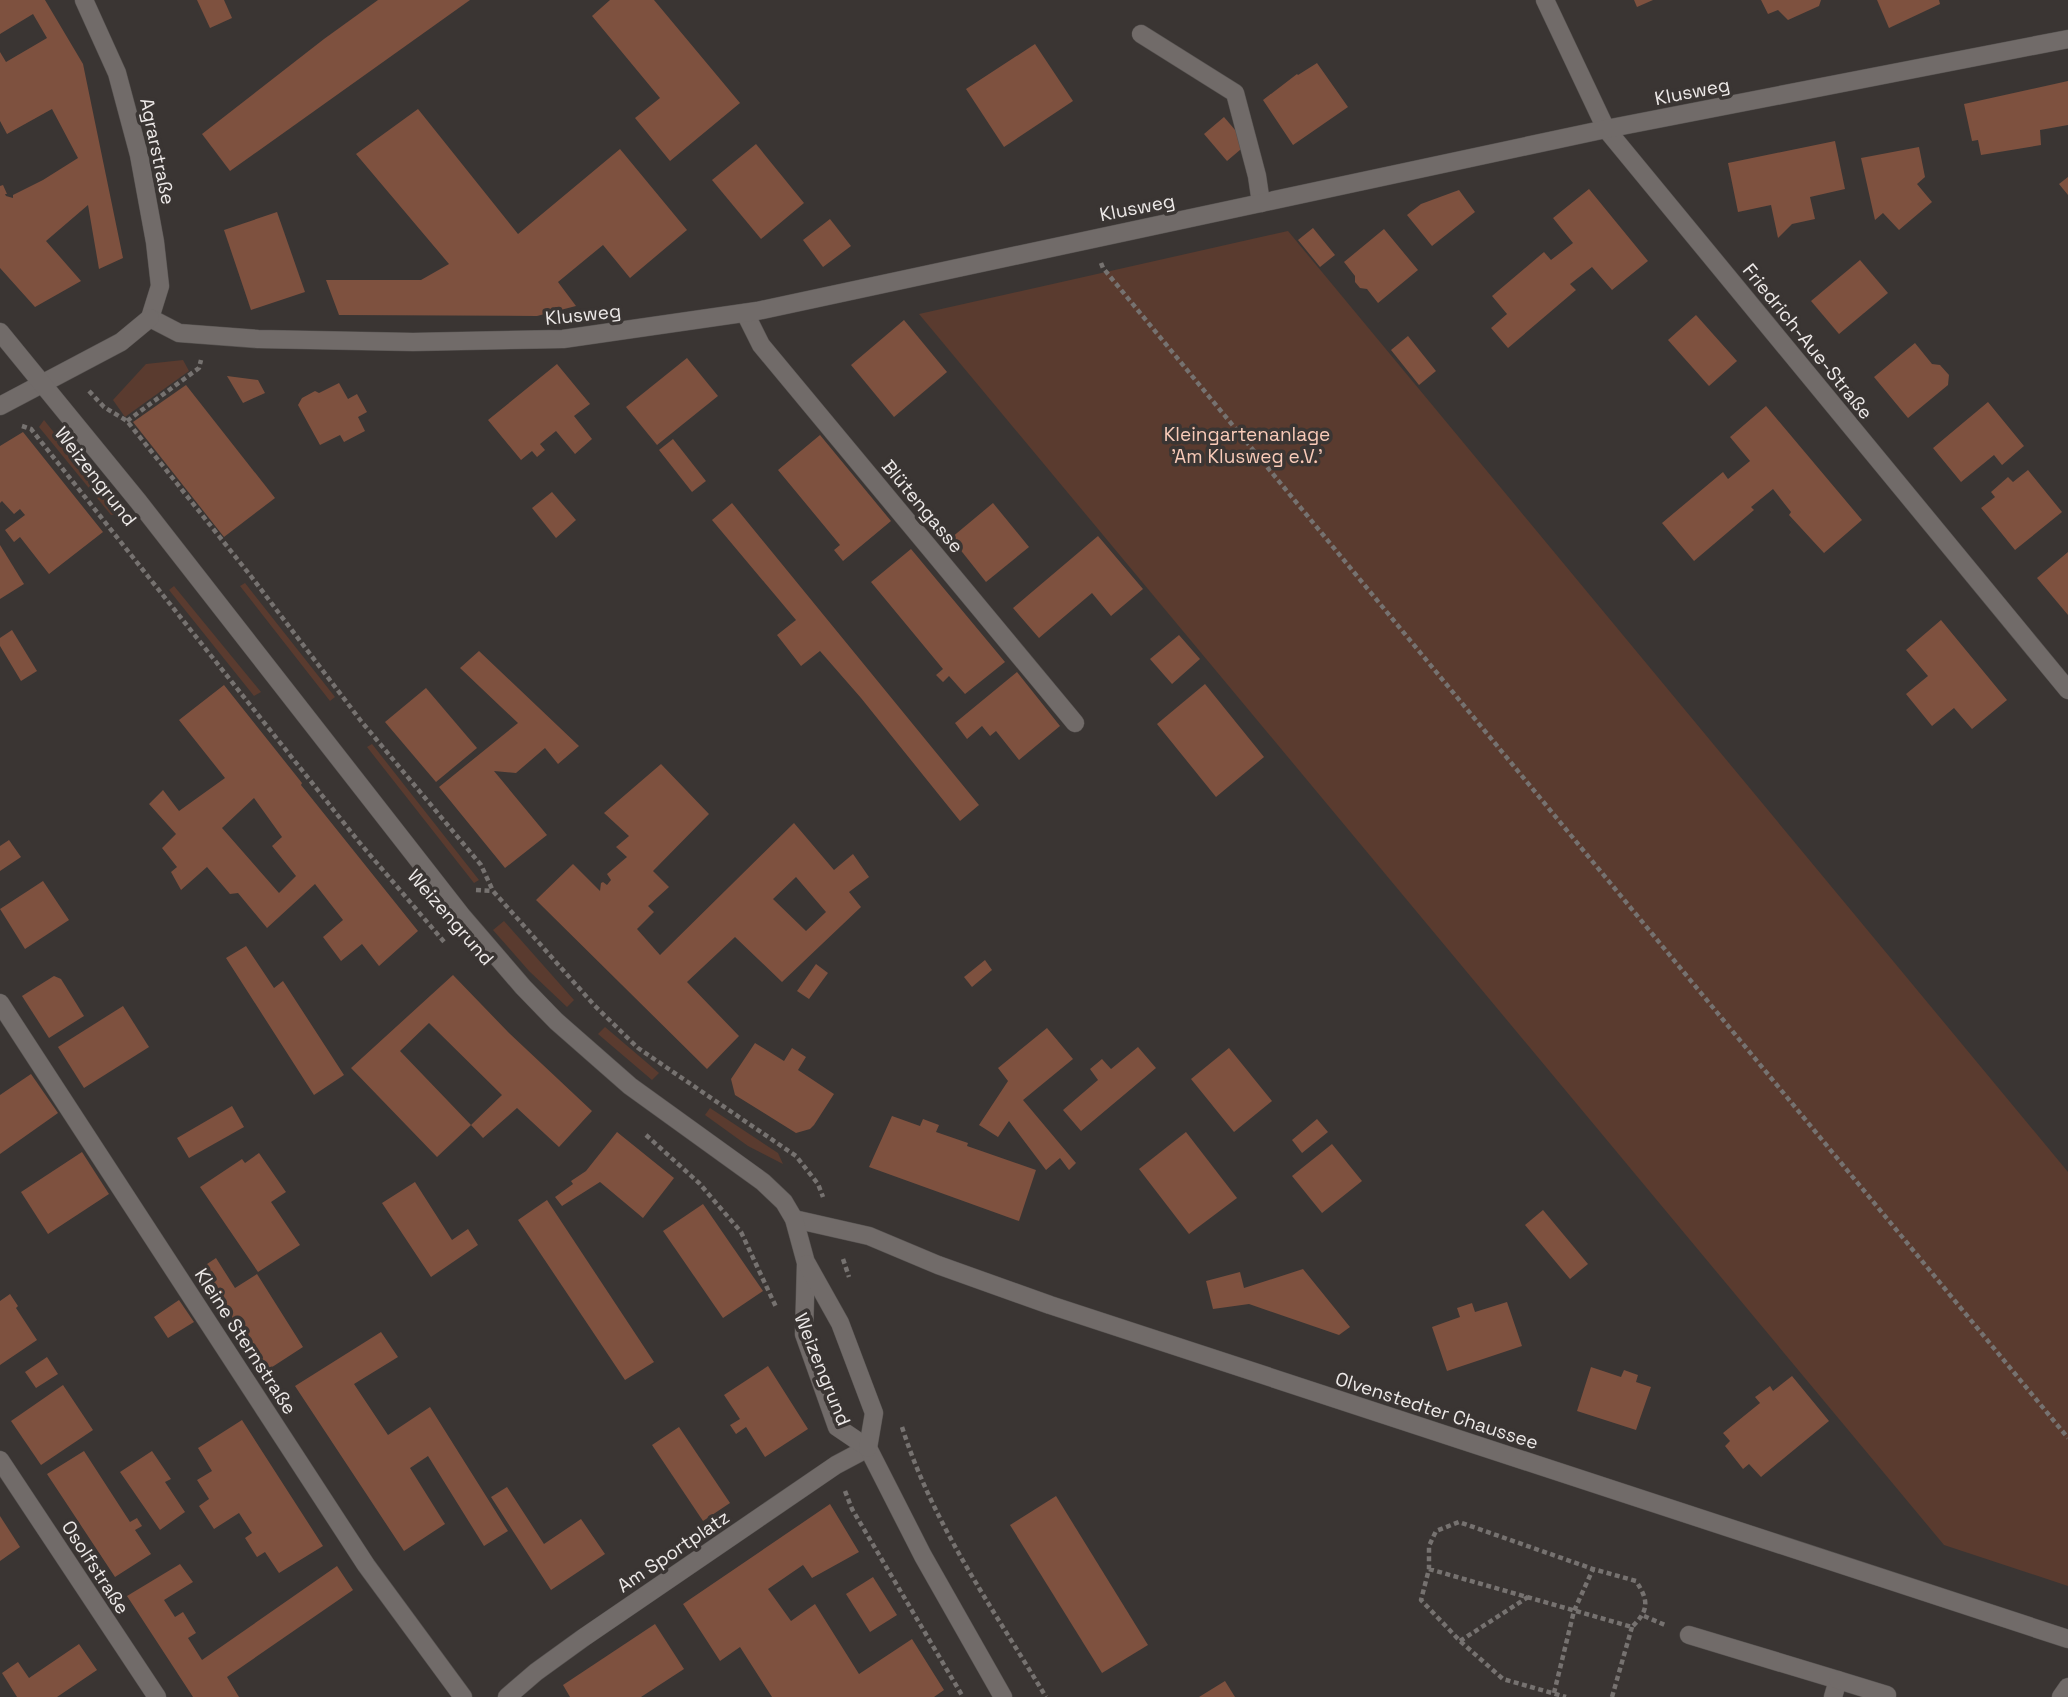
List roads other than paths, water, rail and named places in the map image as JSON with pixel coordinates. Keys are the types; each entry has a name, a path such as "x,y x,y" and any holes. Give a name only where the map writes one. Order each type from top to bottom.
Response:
{"street":[{"name":"Agrarstraße","path":"84,0 117,73 139,155 160,286 150,318"},
{"name":"Friedrich-Aue-Straße","path":"1545,0 1606,129 2068,690"},
{"path":"1141,34 1235,93 1257,176 1261,203"},
{"name":"Klusweg","path":"150,318 179,333 258,339 413,342 563,339 745,313 1606,129 2068,40"},
{"name":"Blütengasse","path":"745,313 761,345 1075,723"},
{"path":"0,406 121,342 150,318"},
{"name":"Weizengrund","path":"0,332 138,501 454,905 523,987 556,1021 630,1086 763,1182 783,1202 794,1219 806,1263 840,1323 874,1413 868,1448"},
{"name":"Kleine Sternstraße","path":"0,1003 366,1565 463,1697"},
{"name":"Olvenstedter Chaussee","path":"794,1219 869,1236 938,1265 1050,1305 2068,1639"},
{"name":"Weizengrund","path":"806,1263 804,1335 837,1427 868,1448 923,1556 1003,1697"},
{"name":"Am Sportplatz","path":"507,1697 583,1638 836,1465 868,1448"},
{"name":"Osolfstraße","path":"0,1460 157,1697"},
{"path":"1689,1635 1835,1689 1887,1696"},
{"path":"2061,1697 2068,1687"}],"park label":[{"name":"Kleingartenanlage 'Am Klusweg e.V.'","path":"1247,445"}]}
